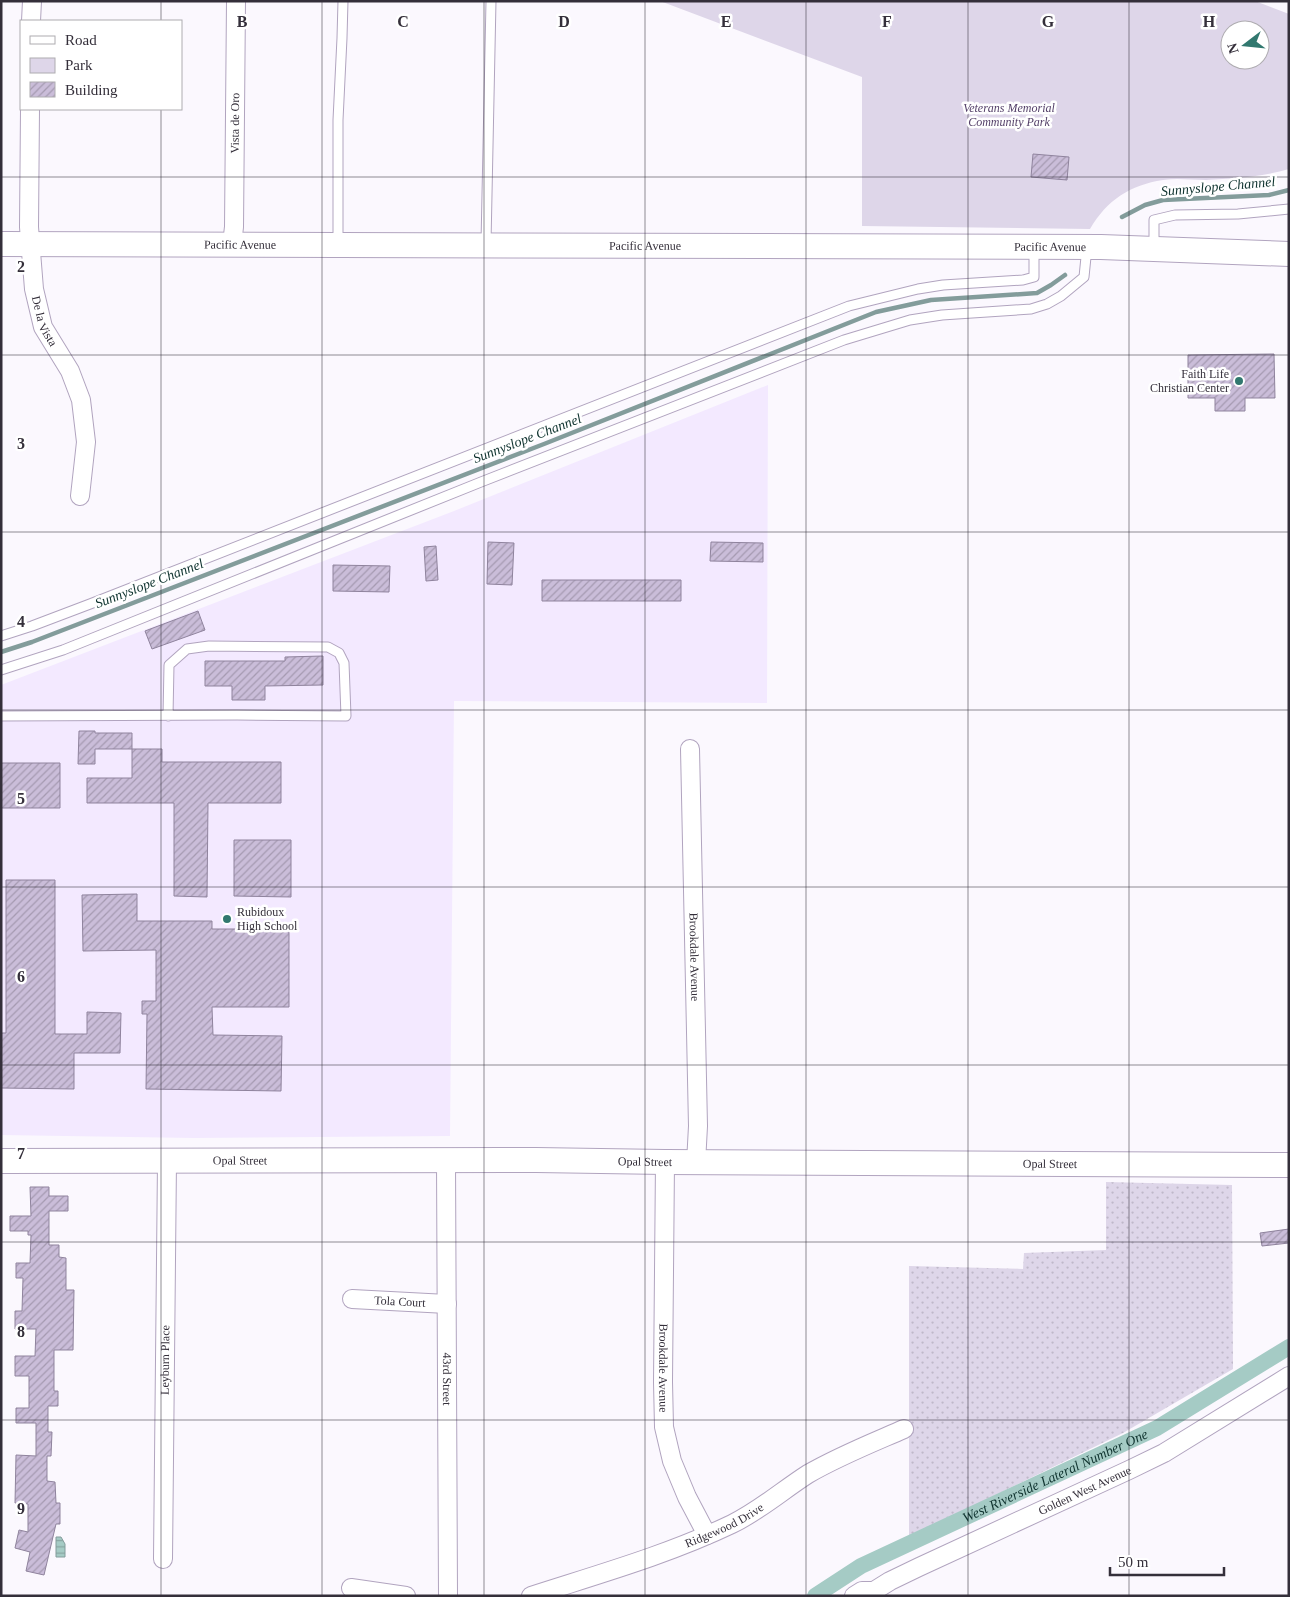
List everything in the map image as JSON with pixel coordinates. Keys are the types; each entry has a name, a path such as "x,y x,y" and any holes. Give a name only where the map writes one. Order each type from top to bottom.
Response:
{"street":[{"path":"32,1 32,20"},
{"name":"Vista de Oro","path":"232,244 234,228 236,1"},
{"name":"De la Vista","path":"30,110 29,227 34,289 43,327 70,371 81,400 86,442 80,496"},
{"name":"Pacific Avenue","path":"1,244 1087,247 1289,254"},
{"name":"Brookdale Avenue","path":"690,749 698,1126 696,1162"},
{"name":"Opal Street","path":"1,1161 536,1160 1289,1165"},
{"name":"Leyburn Place","path":"163,1559 166,1161"},
{"name":"43rd Street","path":"446,1161 448,1596"},
{"name":"Brookdale Avenue","path":"665,1162 664,1427 672,1461 687,1497 707,1536"},
{"name":"Tola Court","path":"352,1298 447,1304"},
{"name":"Golden West Avenue","path":"854,1596 862,1591 874,1594 919,1566 1164,1453 1289,1376"},
{"name":"Ridgewood Drive","path":"532,1596 655,1557 707,1536 735,1522 833,1460 904,1429"},
{"path":"351,1588 406,1596"}],"lane":[{"path":"338,244 338,120 342,1"},
{"path":"486,245 491,1"},
{"path":"1154,248 1154,220 1175,215 1238,214 1289,209"},
{"path":"1,636 90,604 849,306 902,292 944,284 1023,280 1034,277 1034,247"},
{"path":"1,670 62,650 481,482 844,340 910,320 957,314 1014,311 1047,304 1062,296 1084,277 1087,247"},
{"path":"1,716 168,716 237,715 346,716 344,663 339,653 328,647 209,646 188,649 169,665 168,716"}],"shaded area":[{"name":"Rubidoux High School","path":"768,385 767,703 454,701 450,1136 194,1138 1,1135 1,685 454,511"},
{"path":"56,1537 61,1537 65,1544 65,1557 56,1557"}],"green space":[{"name":"Veterans Memorial Community Park","path":"660,1 1255,1 1289,14 1289,169 1248,177 1206,180 1168,179 1151,182 1130,190 1112,202 1090,229 862,226 862,77"},
{"path":"1106,1182 1232,1185 1233,1369 1123,1433 909,1537 909,1266 1023,1269 1024,1253 1106,1250"}],"building":[{"path":"1033,154 1069,157 1067,180 1031,177"},
{"path":"1274,354 1275,398 1245,398 1245,411 1215,411 1215,398 1188,398 1188,355"},
{"path":"488,542 514,543 512,585 487,584"},
{"path":"711,542 763,543 763,562 710,561"},
{"path":"436,546 438,580 426,581 424,547"},
{"path":"333,565 390,566 389,592 333,591"},
{"path":"542,580 681,580 681,601 542,601"},
{"path":"198,611 205,630 152,649 145,631"},
{"path":"323,656 323,685 265,686 265,700 232,700 232,686 205,686 205,661 285,661 285,657"},
{"path":"79,731 132,733 132,749 95,749 95,764 78,764"},
{"path":"132,749 162,749 162,762 281,762 281,803 208,803 207,897 174,896 174,803 87,803 87,778 132,778"},
{"path":"1,763 60,763 60,808 1,808"},
{"path":"234,840 291,840 291,897 234,896"},
{"path":"6,880 55,880 55,1034 87,1034 87,1012 121,1013 120,1053 74,1053 74,1089 1,1088 1,1033 6,1033"},
{"path":"137,894 137,921 212,921 212,929 289,929 289,1007 212,1007 213,1035 282,1036 281,1091 146,1089 147,1014 142,1014 142,1001 156,1001 156,950 83,951 82,895"},
{"path":"30,1187 49,1187 49,1196 68,1196 68,1211 49,1211 49,1245 59,1245 59,1257 66,1258 66,1290 74,1290 73,1350 54,1350 54,1391 58,1391 58,1406 48,1406 48,1432 52,1432 51,1456 47,1456 47,1481 55,1482 56,1503 60,1503 60,1524 56,1524 44,1575 26,1571 30,1552 15,1548 19,1530 28,1532 28,1504 15,1503 16,1455 36,1456 36,1423 16,1423 16,1408 29,1408 29,1376 15,1376 15,1356 35,1356 36,1329 15,1329 15,1311 22,1311 23,1278 16,1278 16,1263 30,1263 31,1235 28,1235 28,1231 10,1231 10,1216 31,1216"},
{"path":"1289,1229 1289,1243 1262,1246 1260,1233"}],"waterway":[{"name":"Sunnyslope Channel","path":"1122,217 1145,205 1163,200 1269,195 1289,190"},
{"name":"Sunnyslope Channel","path":"1,652 32,642 544,444 876,312 931,300 1037,293 1065,275"},
{"name":"West Riverside Lateral Number One","path":"815,1596 861,1566 1157,1428 1289,1347"}],"place":[{"name":"Faith Life Christian Center","path":"1239,381"},
{"name":"Rubidoux High School","path":"227,919"}]}
